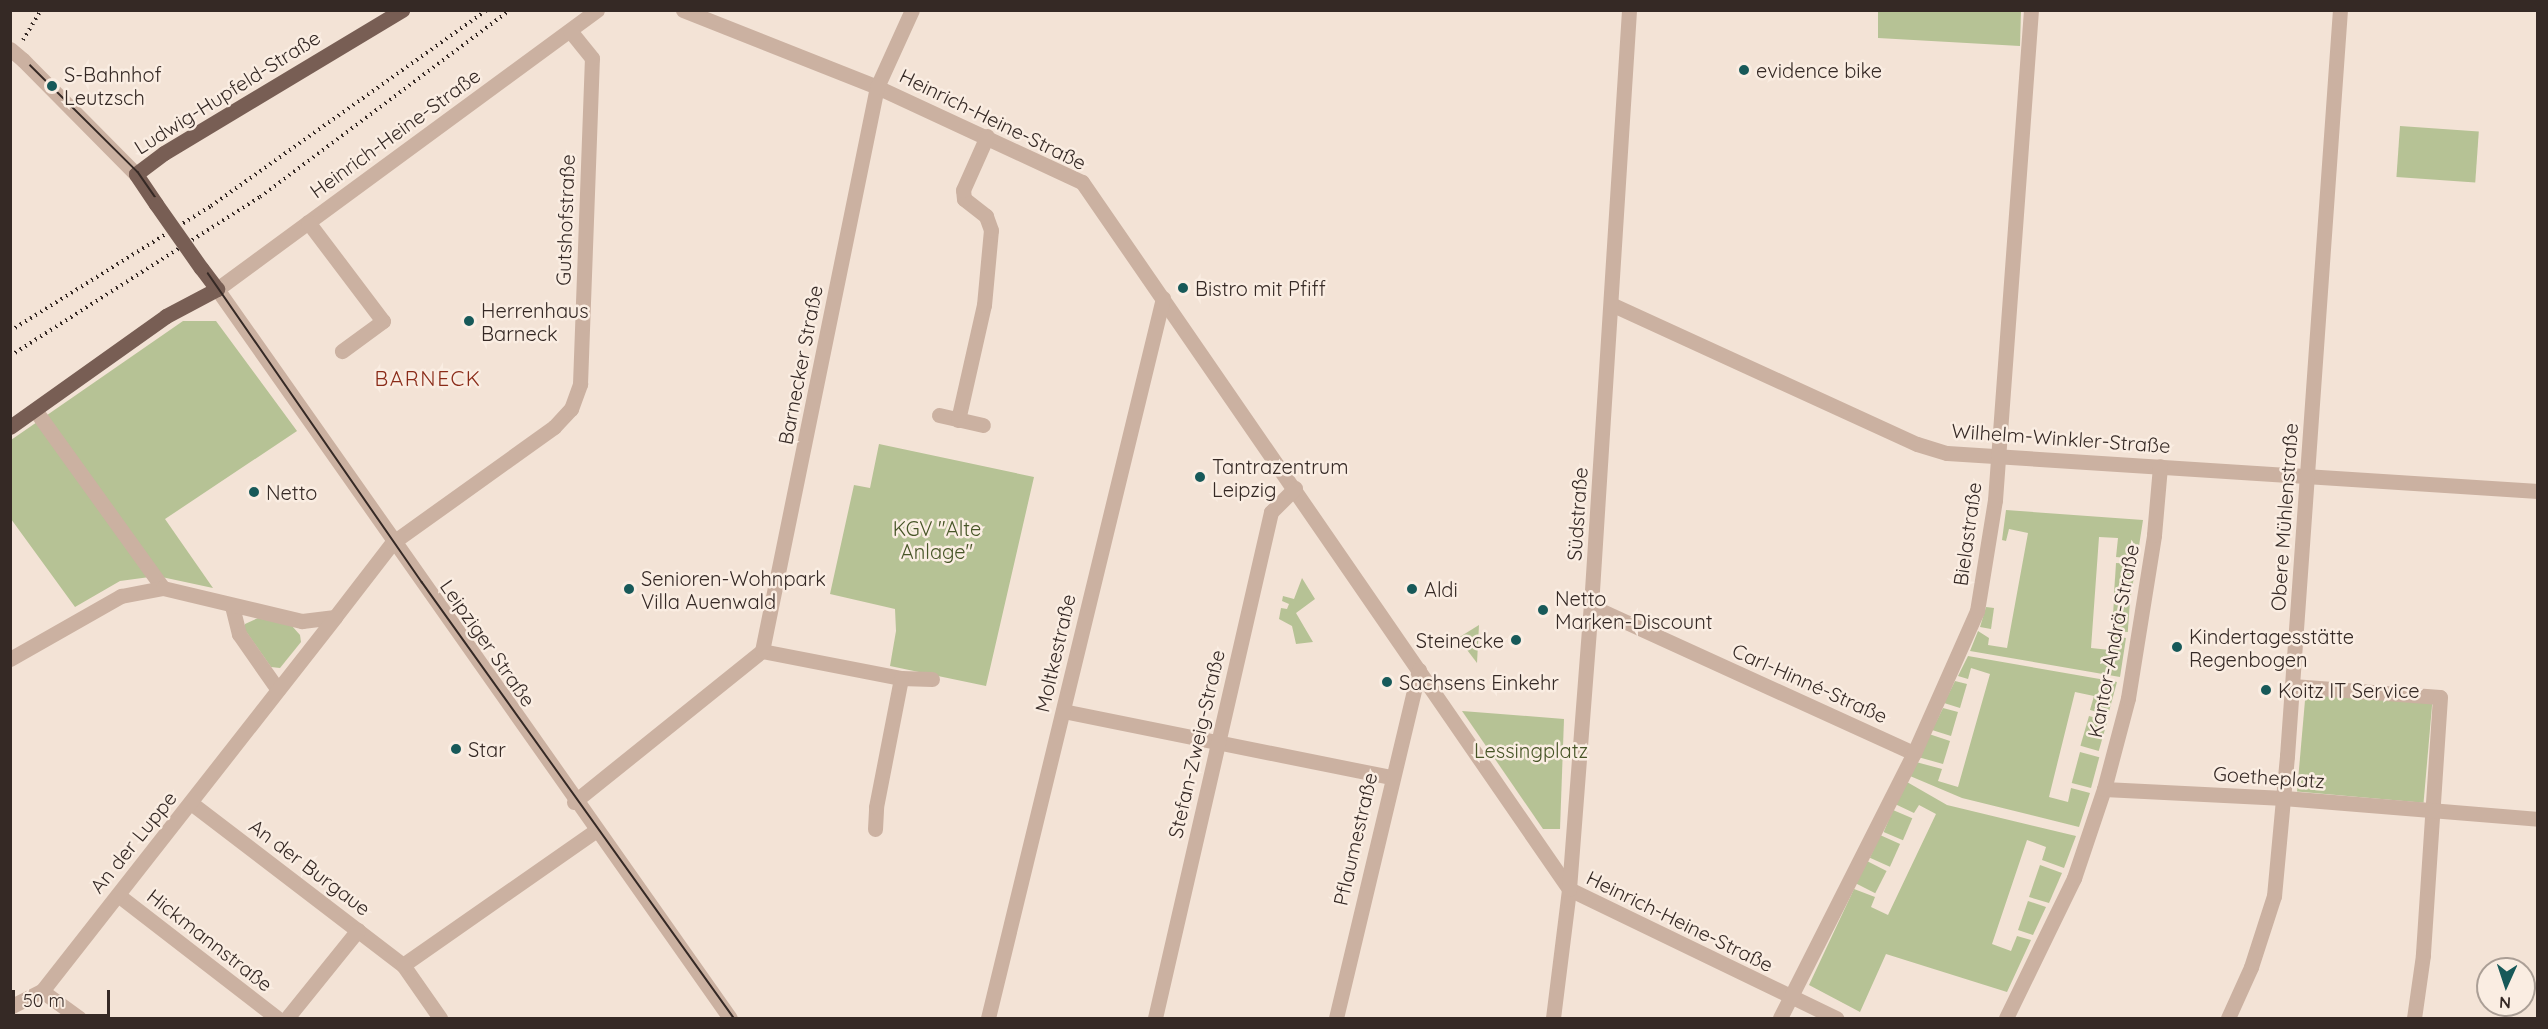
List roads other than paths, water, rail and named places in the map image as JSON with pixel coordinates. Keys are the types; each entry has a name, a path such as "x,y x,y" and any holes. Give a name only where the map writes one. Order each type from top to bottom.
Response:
{"main road":[{"name":"Ludwig-Hupfeld-Straße","path":"136,174 164,153 402,10"},
{"path":"10,427 166,316 217,289 136,174"}],"street":[{"name":"Heinrich-Heine-Straße","path":"217,289 597,10"},
{"name":"Heinrich-Heine-Straße","path":"683,10 877,87 1082,182 1295,488 1569,890 1790,998 1836,1018"},
{"name":"Barnecker Straße","path":"762,651 877,87 912,10"},
{"name":"Südstraße","path":"1553,1018 1569,890 1591,606 1613,305 1629,10"},
{"name":"Bielastraße","path":"1780,1018 1914,753 1977,611 1992,532 2031,10"},
{"name":"Obere Mühlenstraße","path":"2228,1018 2251,968 2274,896 2284,798 2308,477 2340,10"},
{"name":"Gutshofstraße","path":"335,617 392,543 554,427 571,409 580,384 592,58 570,31"},
{"path":"10,49 136,174"},
{"path":"958,420 984,305 991,230 986,216 964,199 963,190 987,136"},
{"path":"308,222 383,321 342,351"},
{"name":"Leipziger Straße","path":"217,289 574,802 730,1018"},
{"name":"Moltkestraße","path":"988,1018 1163,298"},
{"name":"Wilhelm-Winkler-Straße","path":"1613,305 1917,444 1947,453 2538,491"},
{"path":"35,410 163,588"},
{"path":"939,415 982,425"},
{"name":"Kantor-Andrä-Straße","path":"2006,1018 2074,878 2104,789 2128,698 2154,535 2160,466"},
{"name":"Stefan-Zweig-Straße","path":"1155,1018 1271,512 1295,488"},
{"path":"10,659 121,596 163,588 302,621 335,617"},
{"path":"232,606 239,634 278,690"},
{"name":"Carl-Hinné-Straße","path":"1591,606 1914,753"},
{"name":"An der Luppe","path":"10,1007 42,991 335,617"},
{"path":"574,802 762,651 901,678 932,679"},
{"name":"Pflaumestraße","path":"1336,1018 1391,777 1419,670"},
{"path":"875,829 876,807 901,678"},
{"path":"2292,686 2440,697 2422,955 2414,1018"},
{"path":"1063,711 1391,777"},
{"name":"Goetheplatz","path":"2104,789 2284,798 2538,819"},
{"name":"An der Burgaue","path":"191,803 403,965 440,1018"},
{"path":"403,965 595,831"},
{"name":"Hickmannstraße","path":"118,895 277,1018"},
{"path":"287,1018 358,930"},
{"path":"42,991 79,1018"}],"tram line":[{"path":"10,45 138,172 422,582 734,1018"}],"railway":[{"path":"23,40 41,10"},
{"path":"10,331 211,206 487,10"},
{"path":"10,356 260,197 510,10"}],"place":[{"name":"evidence bike","path":"1744,70"},
{"name":"S-Bahnhof Leutzsch","path":"52,86"},
{"name":"Bistro mit Pfiff","path":"1183,288"},
{"name":"Herrenhaus Barneck","path":"469,321"},
{"name":"Tantrazentrum Leipzig","path":"1200,477"},
{"name":"Netto","path":"254,492"},
{"name":"Senioren-Wohnpark Villa Auenwald","path":"629,589"},
{"name":"Aldi","path":"1412,589"},
{"name":"Netto Marken-Discount","path":"1543,610"},
{"name":"Steinecke","path":"1516,640"},
{"name":"Kindertagesstätte Regenbogen","path":"2177,647"},
{"name":"Sachsens Einkehr","path":"1387,682"},
{"name":"Koitz IT Service","path":"2266,690"},
{"name":"Star","path":"456,749"}],"district":[{"name":"BARNECK","path":"428,378"}],"park label":[{"name":"KGV \"Alte Anlage\"","path":"937,540"},
{"name":"Lessingplatz","path":"1531,750"}]}
